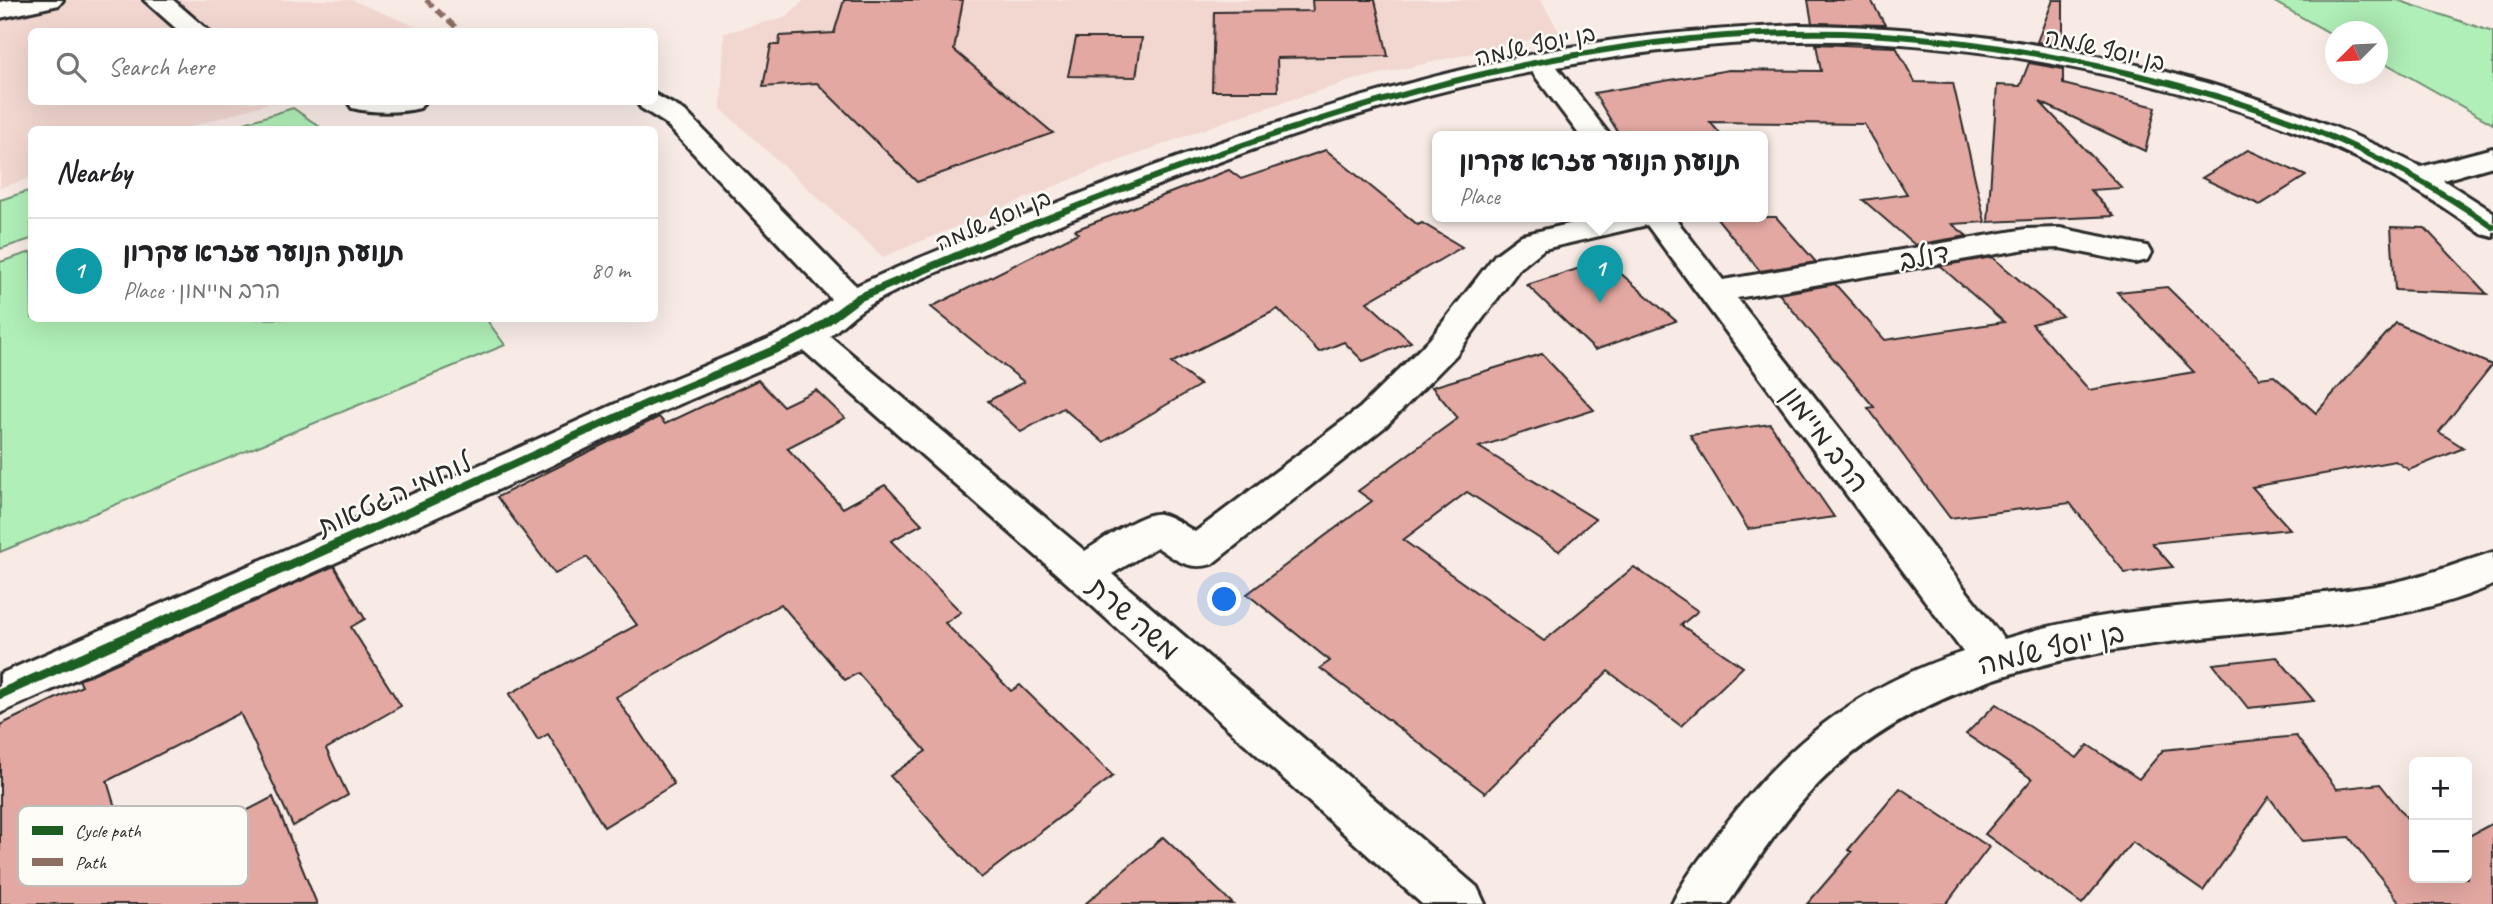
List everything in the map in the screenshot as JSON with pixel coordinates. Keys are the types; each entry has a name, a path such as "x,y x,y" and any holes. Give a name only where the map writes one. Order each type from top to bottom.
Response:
{"street":[{"path":"0,10 50,0"},
{"path":"157,0 192,28"},
{"name":"בן יוסף שלמה","path":"807,335 852,301 1137,182 1230,149 1384,99 1539,62 1670,41 1800,33 1891,37 2020,50 2157,80 2292,118 2364,148 2418,177 2493,227"},
{"path":"1539,62 1591,131"},
{"path":"656,105 676,117 852,301"},
{"path":"2418,177 2493,157"},
{"path":"1082,572 1157,527 1197,553 1373,417 1443,346 1507,262 1533,242 1620,222"},
{"name":"הרב מיימון","path":"1661,222 1994,660"},
{"name":"דולב","path":"1714,292 2026,239 2060,238 2135,253"},
{"name":"משה שרת","path":"807,335 1082,572 1459,904"},
{"name":"לוחמי הגטאות","path":"0,694 530,459 596,425 807,335"},
{"name":"בן יוסף שלמה","path":"1698,904 1749,833 1804,766 1876,710 1956,671 2055,642 2146,626 2407,599 2493,568"}],"shaded area":[{"path":"0,0 352,0 419,28 28,28 28,105 262,105 194,126 28,126 28,179 0,188"},
{"path":"804,0 1541,0 1560,33 1354,80 1237,117 1092,171 883,257 721,109 724,33 786,17"}],"green space":[{"path":"2271,0 2397,0 2493,32 2493,124 2388,65 2388,21 2325,21 2325,30"},
{"path":"293,108 319,126 235,126"},
{"path":"28,191 28,240 0,249 0,200"},
{"path":"28,253 28,322 488,322 505,345 0,552 0,262"}],"building":[{"path":"844,0 963,0 954,50 1053,133 917,182 817,83 763,87 771,45 779,45 780,36 834,33"},
{"path":"1312,0 1375,0 1388,56 1277,58 1278,91 1212,91 1214,12 1313,11"},
{"path":"1808,0 1871,0 1885,25 1812,23"},
{"path":"2053,0 2063,0 2063,47 2037,42"},
{"path":"1076,38 1142,38 1136,77 1068,76"},
{"path":"1816,44 1896,47 1915,82 1953,83 1985,222 1952,224 1967,236 1915,245 1863,200 1907,194 1864,124 1710,122 1718,131 1617,131 1594,93 1729,70 1821,71"},
{"path":"2029,63 2063,69 2063,84 2156,107 2145,151 2040,102 2122,188 2090,190 2114,216 1988,222 1997,85 2020,86"},
{"path":"1326,150 1418,225 1422,223 1462,247 1367,302 1411,342 1363,361 1344,342 1319,352 1278,309 1171,363 1200,385 1103,442 1063,408 1021,432 988,401 1024,382 931,307 1078,233 1075,230 1229,170 1241,179"},
{"path":"2248,150 2306,176 2260,205 2202,178"},
{"path":"1768,217 1776,217 1816,262 1760,271 1720,222 1768,222"},
{"path":"2391,227 2425,228 2487,294 2395,290"},
{"path":"1992,257 2062,316 2032,324 2089,390 2194,372 2117,292 2167,287 2260,378 2274,376 2316,413 2396,323 2492,365 2439,432 2464,448 2409,470 2395,461 2252,487 2290,529 2152,543 2173,567 2125,573 2070,503 1950,518 1868,408 1874,407 1779,294 1835,284 1885,340 2004,322 1940,266"},
{"path":"1605,260 1676,321 1595,350 1527,285"},
{"path":"1542,354 1594,410 1479,447 1595,519 1559,551 1467,492 1403,540 1544,641 1634,567 1698,611 1681,625 1743,667 1681,726 1608,671 1485,793 1320,668 1330,661 1247,594 1372,501 1358,491 1458,418 1432,387"},
{"path":"758,380 783,406 816,390 845,418 787,448 843,508 885,485 922,524 891,541 961,612 945,623 1011,691 1020,685 1113,776 981,878 890,776 926,751 858,673 845,680 781,604 616,697 674,784 604,827 548,734 538,740 509,694 637,625 587,557 555,574 497,497 659,417 665,424"},
{"path":"1770,424 1834,517 1748,529 1690,435"},
{"path":"334,566 365,619 351,627 401,706 326,749 348,795 293,826 240,713 107,781 115,806 18,806 18,886 248,886 248,810 273,797 317,904 0,904 0,725 82,686 79,680"},
{"path":"2277,657 2314,701 2248,708 2213,664"},
{"path":"1996,704 2077,758 2088,745 2139,779 2163,750 2296,736 2337,789 2380,784 2409,821 2409,883 2472,883 2472,834 2493,823 2493,904 2401,904 2349,837 2302,841 2269,797 2203,891 2132,842 2082,904 1985,834 2032,779 1966,734"},
{"path":"1900,788 1989,847 1946,904 1807,904 1852,852 1848,850"},
{"path":"1163,837 1233,904 1085,904"}],"marked path":[{"path":"426,0 457,28"}],"cycle path":[{"path":"0,694 530,459 648,403 786,345 814,331 851,302 933,264 1148,178 1329,115 1421,89 1608,49 1703,38 1842,33 1976,44 2064,59 2198,91 2330,134 2412,174 2493,227"}],"place":[{"name":"תנועת הנוער עזרא עקרון","path":"1600,303"}]}
